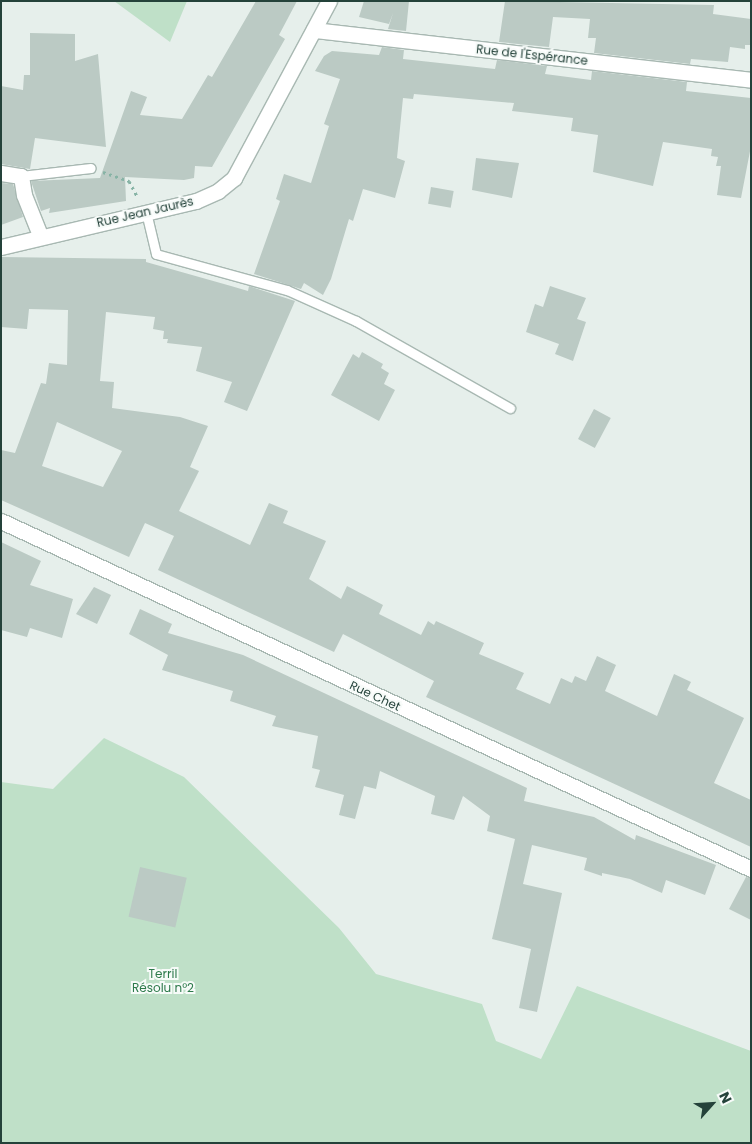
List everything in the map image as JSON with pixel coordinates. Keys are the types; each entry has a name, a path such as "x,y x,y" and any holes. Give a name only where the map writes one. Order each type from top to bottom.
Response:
{"street":[{"name":"Rue Jean Jaurès","path":"1,246 40,235 196,201 218,191 234,178 329,1"},
{"name":"Rue de l'Espérance","path":"314,30 751,80"},
{"path":"1,173 21,176 24,195 40,235"},
{"name":"Rue Chet","path":"1,521 751,869"}],"lane":[{"path":"21,176 91,168"},
{"path":"146,212 156,254 287,290 356,321 510,408"}],"path":[{"path":"91,168 129,182 146,212"}],"green space":[{"path":"114,1 187,1 170,42"},
{"name":"Terril Résolu n°2","path":"104,738 184,777 339,928 376,974 482,1004 496,1041 541,1059 577,986 751,1051 751,1143 1,1143 1,782 53,789"}],"building":[{"path":"256,1 297,1 279,35 285,39 212,167 195,166 194,178 184,180 125,177 126,201 49,213 50,208 41,211 31,181 100,178 131,91 147,97 140,115 182,119 208,75 212,77"},
{"path":"364,1 409,1 406,31 388,29 393,13 389,24 359,17"},
{"path":"505,1 714,5 713,14 751,19 751,45 745,45 745,49 730,47 728,62 691,59 690,64 594,53 596,38 588,38 590,19 553,17 549,47 499,42"},
{"path":"30,33 75,34 75,61 98,54 106,147 35,138 30,169 1,164 1,86 23,90 24,75 30,75"},
{"path":"382,47 404,50 403,59 495,69 497,60 547,66 545,74 591,80 592,71 687,82 686,91 751,98 751,146 741,198 717,195 721,166 716,166 718,157 711,156 712,149 663,142 653,186 593,172 598,135 571,131 573,118 512,111 514,103 414,94 413,99 403,98 397,158 405,161 395,198 363,189 353,221 349,219 331,279 323,295 304,283 301,289 254,274 280,201 276,199 284,174 311,183 329,126 324,124 340,79 315,71 324,56 332,51 379,55"},
{"path":"476,158 519,163 512,198 472,190"},
{"path":"1,183 13,184 23,217 1,225"},
{"path":"431,187 454,191 451,208 428,204"},
{"path":"2,257 146,259 146,262 248,291 249,286 295,301 247,411 224,402 232,382 196,371 202,347 167,343 168,339 163,339 164,331 153,329 155,317 106,312 100,381 114,382 112,408 180,417 208,426 190,467 199,471 179,511 250,545 269,503 288,511 283,523 326,541 309,579 341,599 347,586 383,605 379,614 421,635 428,621 434,625 436,621 484,643 479,654 524,673 516,689 550,704 561,678 572,683 575,676 586,681 597,656 616,665 605,691 657,716 674,674 691,682 687,690 744,718 714,783 751,800 751,847 426,697 434,681 343,634 334,652 158,570 174,536 145,523 129,557 1,500 1,450 15,453 41,383 46,384 49,363 67,365 68,310 29,309 27,329 1,327","holes":["57,422 122,451 103,487 42,466"]},
{"path":"550,286 586,298 577,319 586,322 573,361 555,354 559,344 526,332 535,304 543,307"},
{"path":"362,352 383,364 381,368 389,373 384,384 395,390 379,421 331,395 353,354 359,358"},
{"path":"594,409 611,418 595,448 578,439"},
{"path":"1,542 41,561 30,585 73,599 62,638 30,628 27,637 1,630"},
{"path":"94,587 111,595 97,624 76,614"},
{"path":"140,609 172,624 168,633 243,655 527,788 524,801 594,817 635,840 636,835 716,865 705,895 666,880 662,893 630,879 602,873 602,876 584,870 587,858 532,845 523,884 562,893 537,1012 519,1008 531,949 492,939 515,839 487,831 490,816 463,796 454,820 431,814 435,796 380,771 376,789 364,786 355,819 339,815 344,795 315,787 320,770 312,768 318,736 272,726 276,716 230,701 233,691 162,670 168,655 129,634"},
{"path":"140,867 187,878 175,927 129,917"},
{"path":"746,877 751,878 751,920 729,909"}]}
